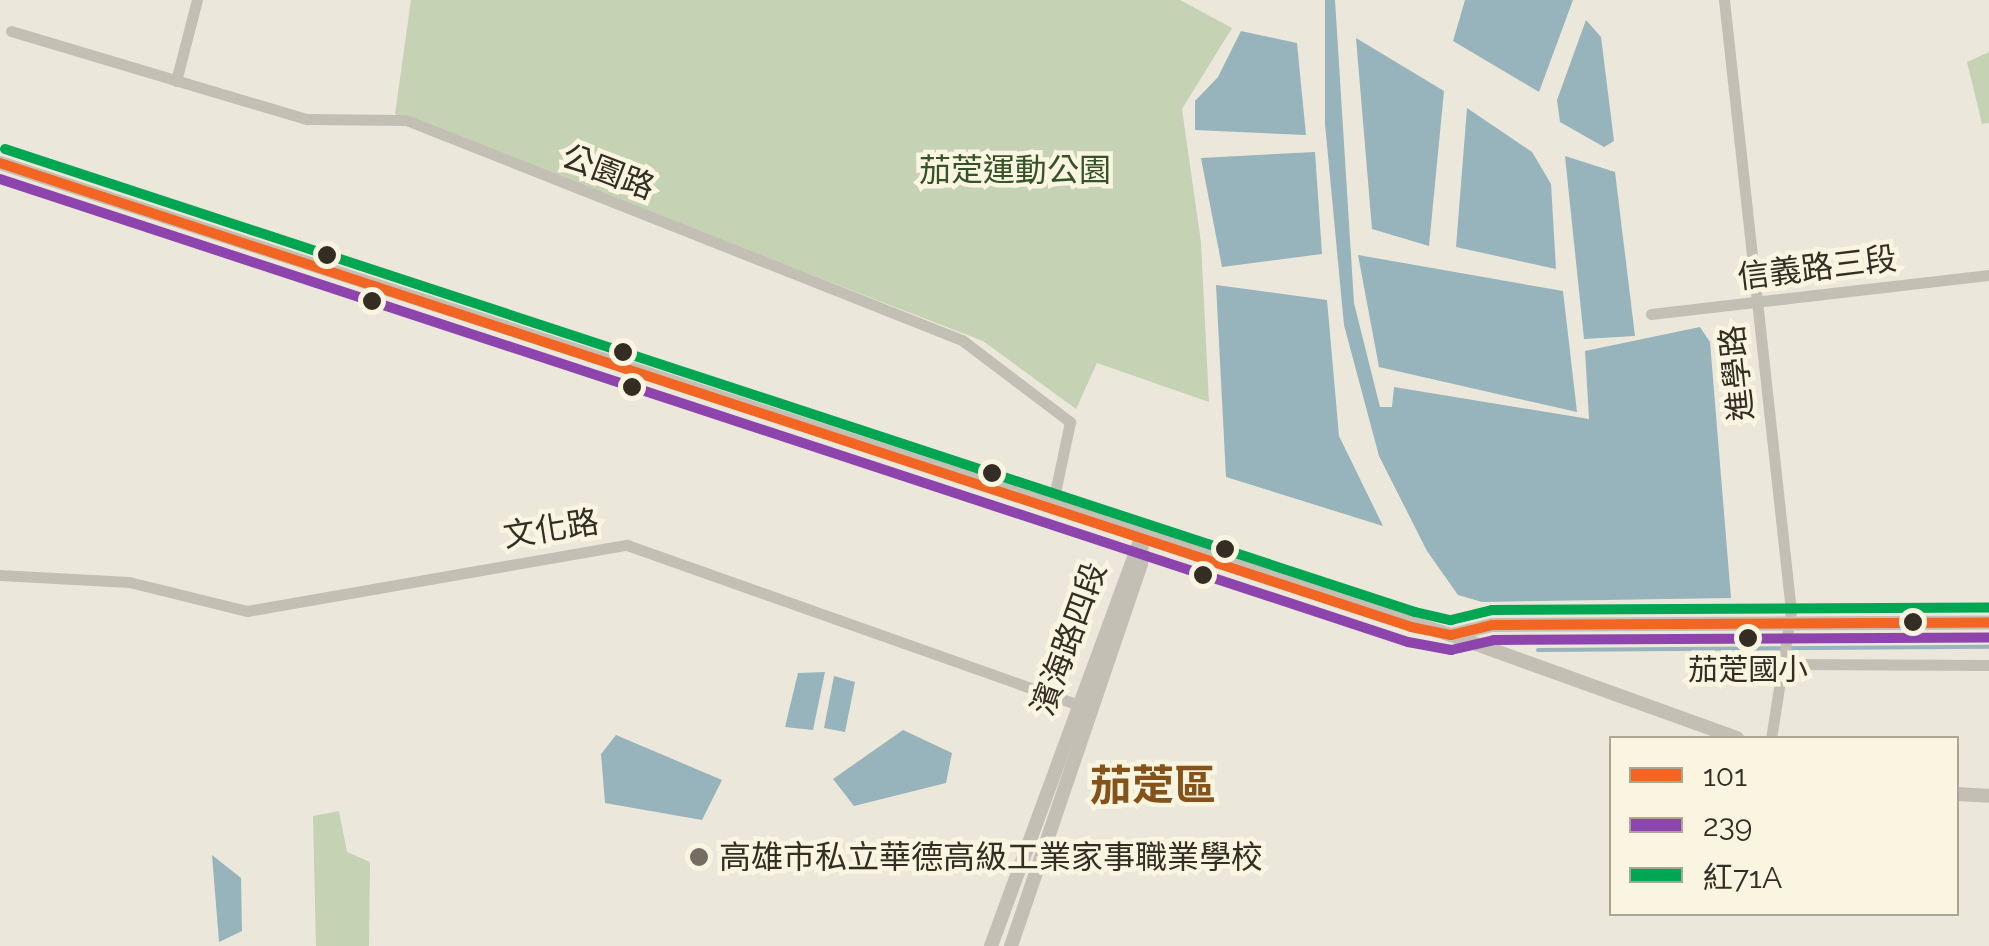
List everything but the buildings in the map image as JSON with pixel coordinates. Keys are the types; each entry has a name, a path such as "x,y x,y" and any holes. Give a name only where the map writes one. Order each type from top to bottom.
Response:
{"street":[{"path":"176,81 197,0"},
{"name":"進學路","path":"1724,0 1792,632 1771,736"},
{"name":"公園路","path":"11,31 306,119 406,120 962,340 1070,422 1052,507"},
{"path":"0,163 1451,636 1731,736"},
{"name":"信義路三段","path":"1651,314 1989,276"},
{"name":"濱海路四段","path":"990,946 1074,704 1142,535"},
{"name":"濱海路四段","path":"1010,946 1140,564 1142,535"},
{"name":"文化路","path":"0,574 129,582 247,611 628,545 1091,710"},
{"path":"1451,636 1499,625 1792,632 1989,622"},
{"path":"1789,661 1989,664"},
{"path":"1959,794 1989,796"}],"green space":[{"name":"茄萣運動公園","path":"411,0 1180,0 1232,28 1182,109 1201,242 1209,402 1097,363 1076,409 983,341 395,114"},
{"path":"1989,52 1989,123 1982,124 1967,62"},
{"path":"339,811 347,852 370,862 369,946 316,946 313,816"}],"water":[{"path":"1325,0 1335,0 1354,303 1380,407 1392,407 1394,387 1589,419 1585,351 1700,327 1710,342 1731,598 1482,602 1458,595 1427,551 1379,456 1344,325 1325,124"},
{"path":"1465,0 1573,0 1539,92 1453,41"},
{"path":"1586,20 1601,37 1614,141 1604,147 1560,122 1557,100"},
{"path":"1241,31 1297,43 1306,135 1195,130 1195,101 1218,77"},
{"path":"1356,38 1444,91 1429,246 1372,229"},
{"path":"1467,108 1532,152 1551,184 1556,269 1456,247"},
{"path":"1315,152 1322,254 1222,267 1201,158"},
{"path":"1565,156 1615,172 1635,336 1584,339"},
{"path":"1358,255 1563,291 1577,412 1379,367"},
{"path":"1216,285 1327,300 1339,436 1383,526 1226,477"},
{"path":"825,672 813,730 785,727 798,673"},
{"path":"834,676 855,682 845,732 824,728"},
{"path":"903,730 952,753 946,783 854,806 833,779"},
{"path":"616,735 722,780 702,820 605,803 601,754"},
{"path":"212,855 241,878 242,931 219,942"}],"waterway":[{"path":"1538,650 1989,647"}],"transit line":[{"name":"紅71A","path":"5,149 1415,612 1451,620 1492,610 1989,607"},
{"name":"101","path":"0,163 1411,627 1451,635 1492,625 1989,622"},
{"name":"239","path":"0,179 1408,642 1451,650 1494,640 1989,637"}],"place":[{"name":"茄萣國小","path":"1748,638"},
{"name":"高雄市私立華德高級工業家事職業學校","path":"699,857"}],"district":[{"name":"茄萣區","path":"1153,786"}]}
